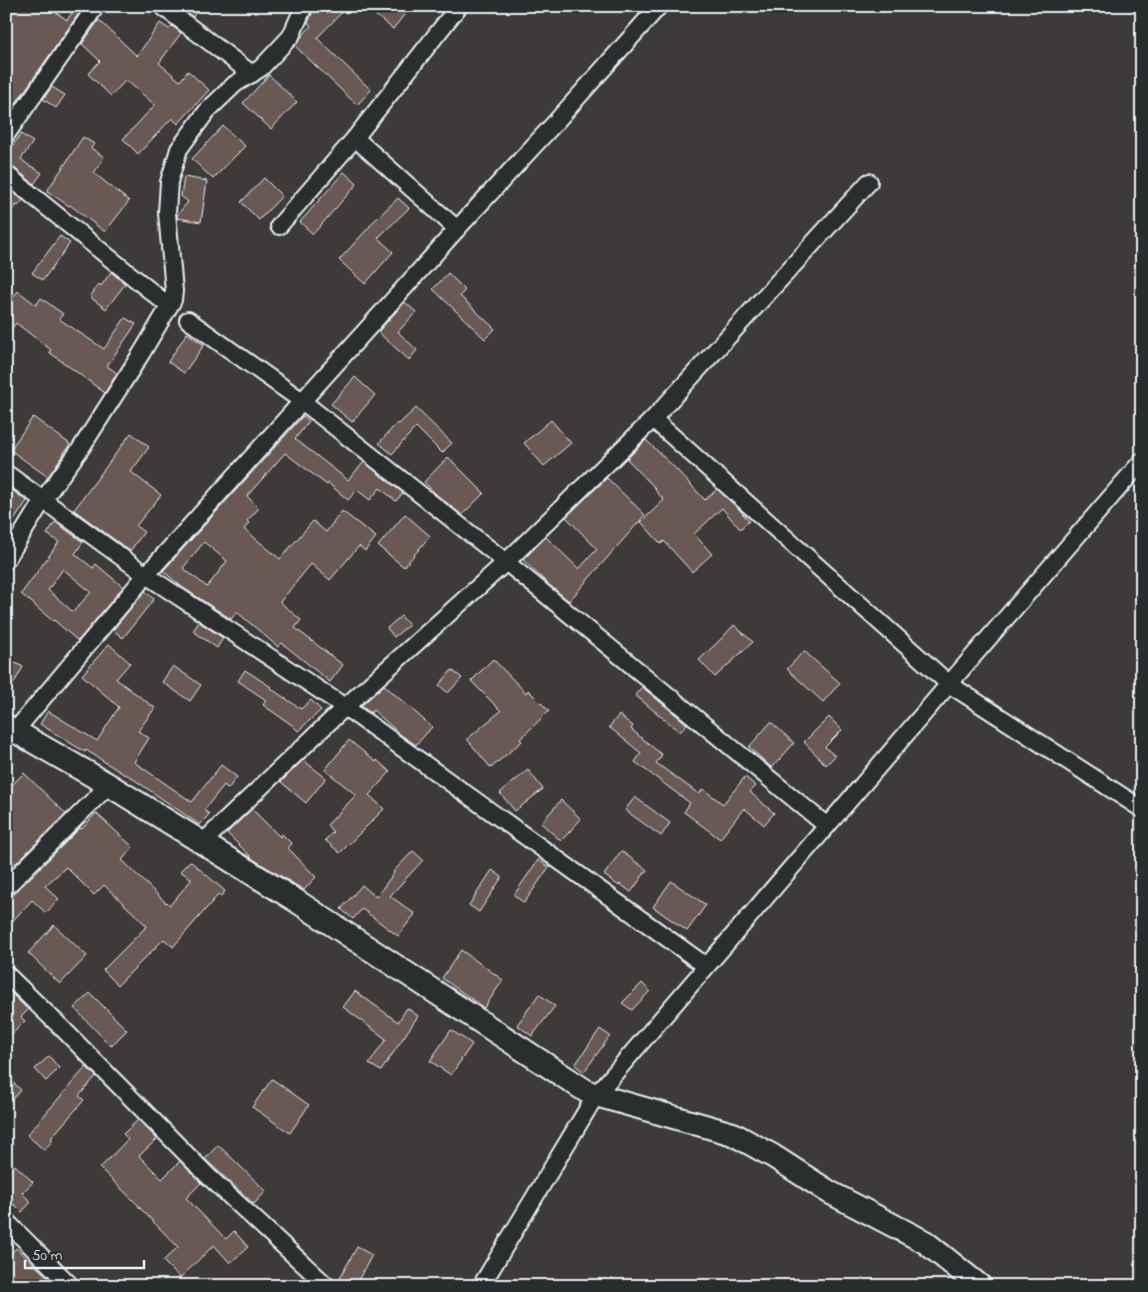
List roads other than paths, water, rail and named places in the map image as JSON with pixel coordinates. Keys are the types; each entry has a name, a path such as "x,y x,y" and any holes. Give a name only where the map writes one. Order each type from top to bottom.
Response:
{"street":[{"path":"6,135 96,6"},
{"path":"162,6 252,74"},
{"path":"6,560 43,500 81,448 173,300 174,291 167,213 169,182 179,149 207,111 235,84 261,68 290,36 304,6"},
{"path":"279,226 355,138 459,6"},
{"path":"659,6 146,575 9,732 109,785 295,900 586,1091 733,1134 773,1156 829,1192 925,1242 980,1286"},
{"path":"355,138 456,229"},
{"path":"6,174 169,306"},
{"path":"202,843 345,707 506,562 653,419 869,182"},
{"path":"188,320 302,401 506,562 827,826"},
{"path":"653,419 948,684 1142,809"},
{"path":"481,1286 596,1095 1142,461"},
{"path":"6,473 146,575 345,707 706,966"},
{"path":"6,887 109,785"},
{"path":"6,974 208,1176 328,1286"},
{"path":"6,1221 71,1286"}]}
